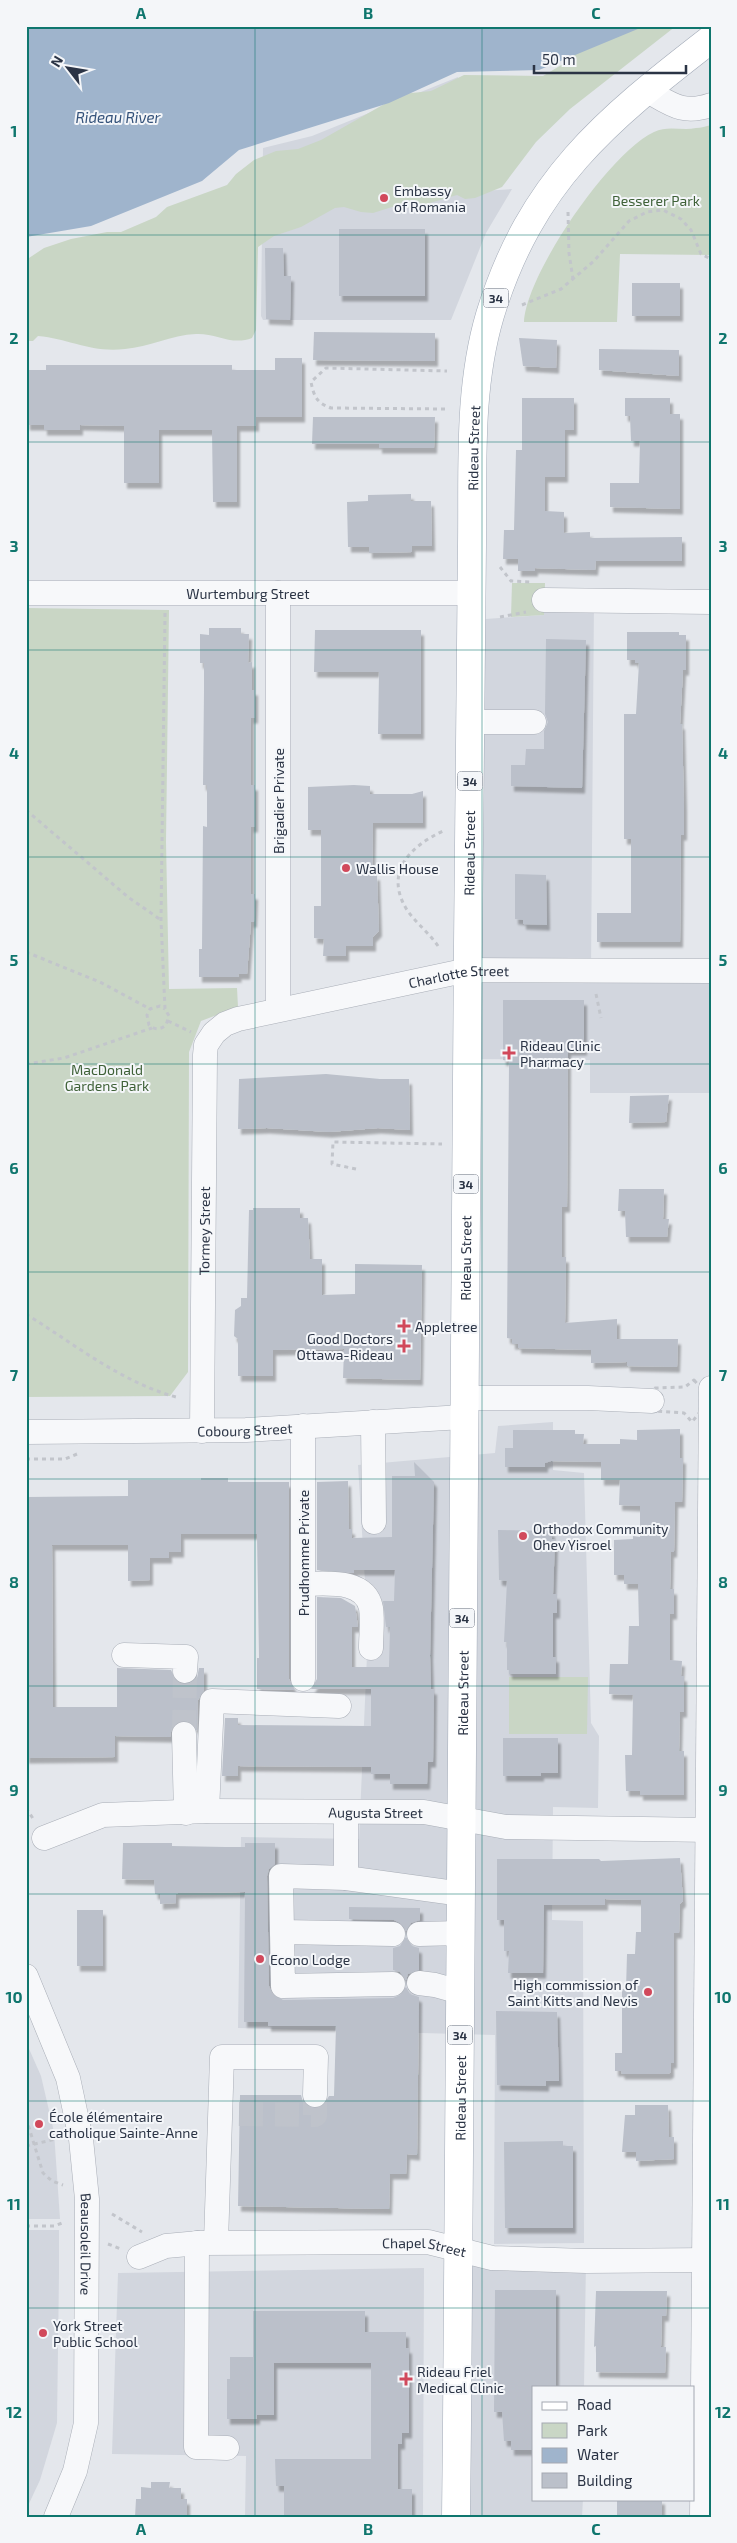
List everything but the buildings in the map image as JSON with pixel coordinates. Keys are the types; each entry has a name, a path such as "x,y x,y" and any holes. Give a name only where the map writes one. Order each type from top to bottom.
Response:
{"main road":[{"name":"Rideau Street","path":"456,2517 460,2251 463,1408 471,593 475,395 484,341 496,297 524,232 550,188 587,142 646,90 711,38"}],"street":[{"path":"646,90 685,110 694,110 711,105"},
{"name":"Wurtemburg Street","path":"26,593 471,593"},
{"name":"Brigadier Private","path":"278,593 278,1009"},
{"path":"544,600 711,602"},
{"path":"470,722 534,722"},
{"name":"Charlotte Street","path":"214,1033 225,1024 278,1009 468,970 711,971"},
{"name":"Tormey Street","path":"202,1431 205,1055 206,1045 214,1033"},
{"path":"702,2517 707,2260 710,1395"},
{"name":"Cobourg Street","path":"26,1432 202,1431 303,1426 373,1422 463,1408 648,1400"},
{"path":"373,1422 374,1522"},
{"name":"Prudhomme Private","path":"303,1426 303,1679"},
{"path":"303,1584 350,1585 362,1594 370,1607 371,1648"},
{"path":"124,1655 186,1658 185,1671"},
{"path":"197,1812 212,1701 339,1706"},
{"path":"184,1734 197,1812"},
{"name":"Augusta Street","path":"44,1838 104,1815 197,1812 424,1812 506,1827 709,1830"},
{"path":"346,1813 346,1878"},
{"path":"393,1984 283,1986 281,1876 346,1878 462,1894"},
{"path":"282,1932 393,1934"},
{"path":"419,1934 461,1933"},
{"name":"Beausoleil Drive","path":"26,1976 65,2072 78,2121 85,2177 87,2402 84,2439 69,2488 56,2517"},
{"path":"419,1983 460,1992"},
{"path":"228,2448 196,2448 207,2243 230,2113 222,2057 316,2056 315,2096"},
{"name":"Chapel Street","path":"139,2258 166,2246 207,2243 428,2242 460,2251 501,2259 586,2261 707,2260"}],"path":[{"path":"522,305 561,289 574,280 629,221 647,212 663,210 681,219 691,230 701,254 711,259"},
{"path":"568,212 569,253 574,280"},
{"path":"445,408 332,408 321,404 314,396 311,382 326,368 447,371"},
{"path":"500,567 511,581 545,583 544,600"},
{"path":"26,1064 64,1058 152,1028 158,1029 166,1025 169,1016 165,1009 162,920 164,592"},
{"path":"26,810 128,897 162,920"},
{"path":"438,946 408,910 397,884 405,858 431,837 443,832"},
{"path":"26,952 100,982 150,1009 160,1006 165,1009"},
{"path":"596,994 600,1018"},
{"path":"150,1009 146,1020 152,1028"},
{"path":"356,1169 332,1164 333,1142 443,1144"},
{"path":"26,1314 104,1364 149,1390 176,1397"},
{"path":"694,1380 710,1395 692,1422 684,1413 655,1411 648,1400 655,1388 685,1386 694,1380"},
{"path":"26,2118 43,2173 52,2181 63,2185"},
{"path":"26,2146 56,2139"},
{"path":"112,2214 166,2246"},
{"path":"26,2226 54,2226 66,2221"},
{"path":"87,2243 112,2244 139,2258"}],"shaded area":[{"name":"Embassy of Romania","path":"458,77 450,193 512,189 486,233 451,320 263,320 261,316 263,148 312,136"},
{"path":"544,600 594,600 591,970 711,971 711,1093 590,1093 590,1060 467,1059 471,620 544,615"},
{"path":"553,1422 553,1470 584,1473 591,1723 599,1736 598,1808 553,1807 552,1920 583,1921 584,2243 494,2244 495,2035 238,2028 241,1837 359,1839 368,1632 358,1465 495,1453 498,1426"},
{"name":"École élémentaire catholique Sainte-Anne","path":"26,2042 41,2076 54,2132 60,2219 26,2219"},
{"name":"York Street Public School","path":"26,2230 59,2230 59,2273 57,2423 40,2480 26,2510"},
{"path":"460,2251 586,2261 584,2386 532,2386 532,2500 583,2500 582,2517 456,2517"},
{"path":"424,2268 423,2517 245,2517 246,2456 112,2454 118,2273"}],"green space":[{"path":"627,26 676,26 570,109 536,142 502,187 475,198 465,199 457,195 413,208 392,207 373,213 344,207 335,208 301,227 274,236 258,247 256,330 252,338 238,341 196,334 178,336 134,348 113,350 38,336 33,341 26,341 26,260 44,248 71,239 107,232 121,232 156,217 167,207 227,185 236,174 254,160 276,151 298,149 321,140 402,94 431,91 464,75 543,76 563,64 578,50"},
{"name":"Besserer Park","path":"711,125 711,255 620,254 617,322 524,322 528,301 554,246 573,216 615,163 636,144 659,130 691,129"},
{"path":"512,583 545,583 544,615 511,617"},
{"name":"MacDonald Gardens Park","path":"26,608 169,610 166,842 169,989 237,988 238,1007 201,1021 189,1052 188,1372 170,1396 26,1397"},
{"path":"509,1677 588,1677 587,1734 509,1734"}],"water":[{"name":"Rideau River","path":"26,26 645,26 539,70 457,72 389,103 239,150 202,181 91,226 26,237"}],"tunnel":[{"path":"184,1734 185,1671"},
{"path":"239,2114 315,2115 315,2095"}],"place":[{"name":"Embassy of Romania","path":"384,198"},
{"name":"Wallis House","path":"346,868"},
{"name":"Rideau Clinic Pharmacy","path":"509,1053"},
{"name":"Appletree","path":"404,1326"},
{"name":"Good Doctors Ottawa-Rideau","path":"404,1346"},
{"name":"Orthodox Community Ohev Yisroel","path":"523,1536"},
{"name":"Econo Lodge","path":"260,1959"},
{"name":"High commission of Saint Kitts and Nevis","path":"648,1992"},
{"name":"École élémentaire catholique Sainte-Anne","path":"39,2124"},
{"name":"York Street Public School","path":"43,2333"},
{"name":"Rideau Friel Medical Clinic","path":"406,2379"}]}
